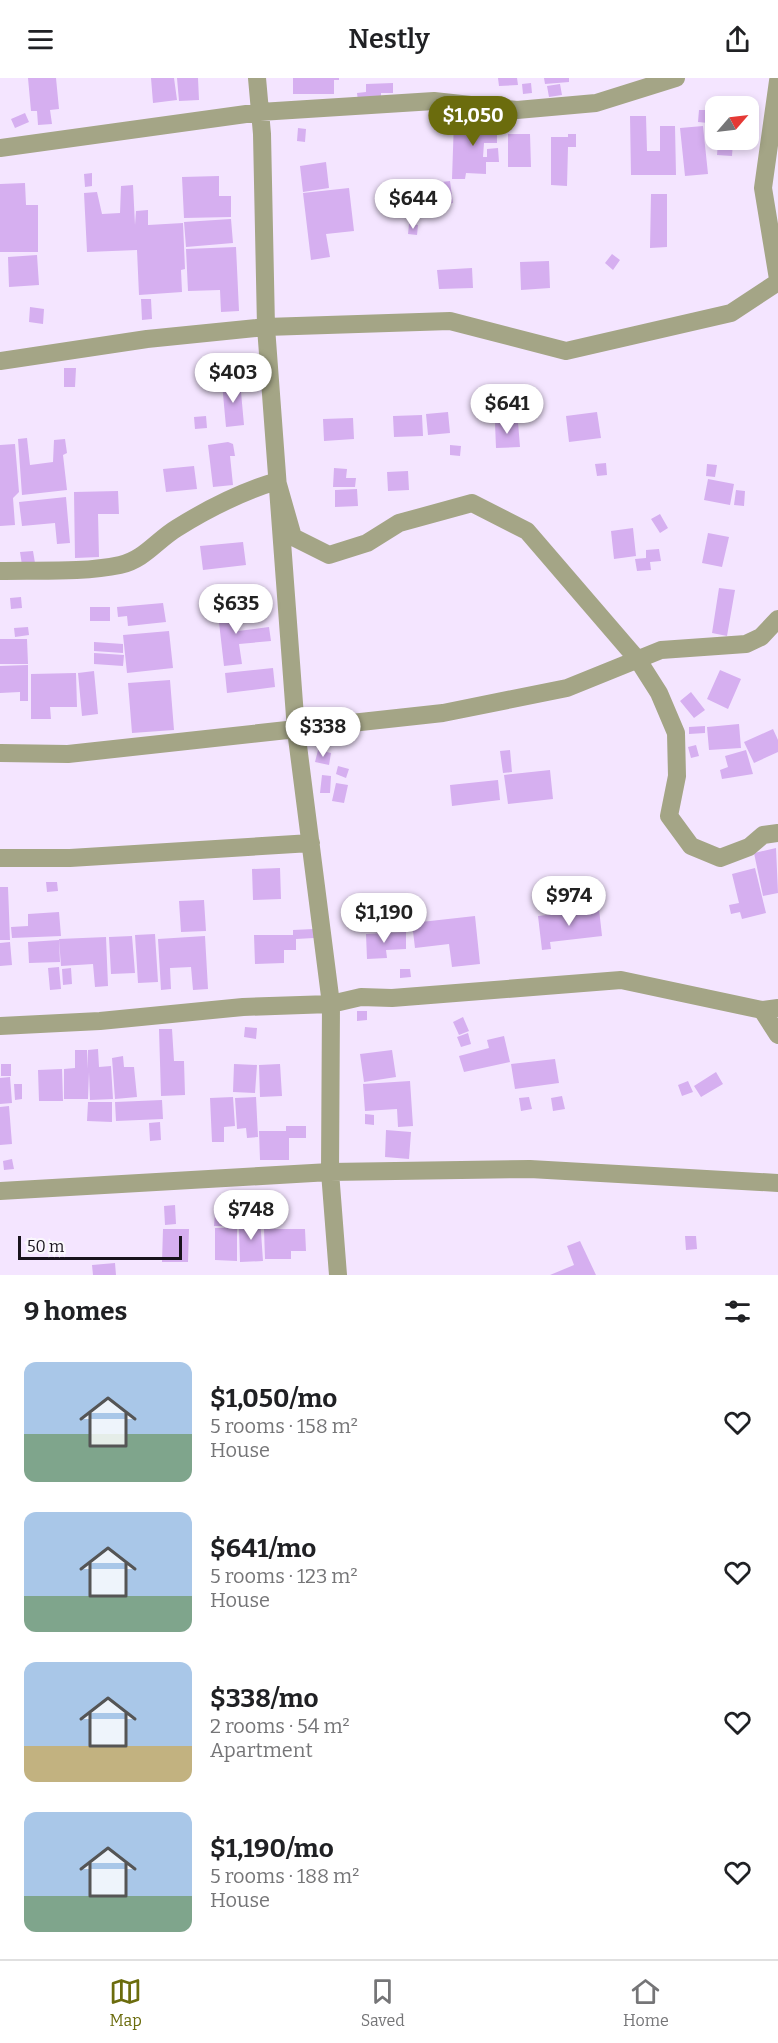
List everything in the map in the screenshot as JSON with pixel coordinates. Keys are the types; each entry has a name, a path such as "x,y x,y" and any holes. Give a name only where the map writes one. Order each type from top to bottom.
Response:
{"street":[{"path":"257,78 266,327 296,730 331,1004 330,1172 338,1275"},
{"path":"0,148 260,112 434,101 517,110 596,103 676,78"},
{"path":"0,361 147,339 266,327 450,321 566,351 731,312 778,280 763,188 778,81"},
{"path":"0,571 120,565 144,555 175,529 214,507 247,490 277,481"},
{"path":"277,481 293,537 328,555 366,543 399,523 472,503 527,531 638,660 659,693 676,733 677,776 669,816 691,846 720,858 749,847 763,835 778,833"},
{"path":"0,753 68,754 443,713 567,688 661,650 746,644 761,637 778,619"},
{"path":"0,858 70,858 311,843"},
{"path":"0,1026 100,1021 243,1006 331,1004 361,997 404,997 621,980 770,1009 778,1035"},
{"path":"0,1191 330,1172 530,1169 778,1183"}],"building":[{"path":"28,78 56,78 59,109 50,110 52,124 38,125 37,111 31,111"},
{"path":"151,78 174,78 177,100 153,103"},
{"path":"177,78 198,78 199,100 179,101"},
{"path":"293,78 339,78 339,80 334,80 334,94 293,94"},
{"path":"498,78 517,78 518,85 499,86"},
{"path":"544,78 569,78 569,82 545,84"},
{"path":"393,83 393,93 381,93 381,100 358,101 357,93 366,92 366,84"},
{"path":"531,83 532,93 523,94 522,84"},
{"path":"560,84 562,95 549,97 547,86"},
{"path":"699,110 705,110 705,123 698,122"},
{"path":"25,113 29,122 15,128 11,119"},
{"path":"630,116 646,116 647,151 660,151 660,126 675,126 676,175 631,175"},
{"path":"454,120 497,121 497,143 484,143 483,157 487,157 487,149 498,148 499,162 486,162 486,174 466,173 465,179 452,179"},
{"path":"703,126 708,174 685,176 680,128"},
{"path":"298,128 306,129 305,142 297,141"},
{"path":"508,134 530,134 531,167 508,167"},
{"path":"568,134 576,134 576,147 568,147 567,186 551,185 551,137 568,137"},
{"path":"717,150 732,150 732,156 717,155"},
{"path":"326,162 329,188 303,192 300,166"},
{"path":"92,173 92,186 85,187 84,174"},
{"path":"219,176 219,196 231,196 231,217 184,218 182,177"},
{"path":"450,181 453,203 410,208 407,186"},
{"path":"25,183 26,205 38,205 38,252 0,252 0,184"},
{"path":"133,185 135,225 136,211 148,210 148,225 183,223 185,269 181,270 182,292 139,295 137,250 87,252 84,193 97,192 102,214 120,213 121,186"},
{"path":"349,188 354,231 326,234 330,257 311,260 303,193"},
{"path":"651,194 667,194 667,247 650,248"},
{"path":"231,219 233,243 186,247 184,222"},
{"path":"409,224 418,225 417,235 408,234"},
{"path":"236,247 239,311 221,312 220,290 188,291 186,249"},
{"path":"612,254 620,260 613,270 605,263"},
{"path":"37,255 39,285 9,287 8,257"},
{"path":"549,261 550,288 521,290 520,262"},
{"path":"472,268 473,288 439,289 437,270"},
{"path":"141,299 151,299 152,319 142,320"},
{"path":"30,307 44,309 43,324 29,322"},
{"path":"64,368 76,368 75,387 64,387"},
{"path":"240,381 244,425 226,427 222,383"},
{"path":"448,412 450,433 428,435 426,414"},
{"path":"597,412 601,438 569,442 566,416"},
{"path":"422,415 423,436 394,437 393,416"},
{"path":"206,416 207,428 195,429 194,417"},
{"path":"353,418 354,439 324,441 323,419"},
{"path":"518,422 520,447 496,448 495,423"},
{"path":"27,438 30,465 53,462 54,440 65,439 67,453 63,455 67,490 22,495 18,439"},
{"path":"228,442 233,444 235,456 230,456 233,485 213,487 208,445"},
{"path":"15,444 19,492 13,498 15,525 0,526 0,445"},
{"path":"450,445 461,446 460,456 450,455"},
{"path":"606,463 607,475 597,476 595,464"},
{"path":"707,464 717,465 715,477 706,476"},
{"path":"194,466 197,489 166,492 163,469"},
{"path":"334,468 347,469 346,478 356,478 355,487 333,487"},
{"path":"408,471 409,490 388,491 387,472"},
{"path":"708,479 734,484 730,505 704,500"},
{"path":"357,489 358,506 335,507 335,490"},
{"path":"736,490 745,491 744,506 734,505"},
{"path":"118,491 119,514 98,514 99,557 75,558 74,492"},
{"path":"66,497 70,543 57,544 55,523 22,526 19,502"},
{"path":"660,514 668,528 660,533 651,519"},
{"path":"633,528 636,556 614,559 611,531"},
{"path":"708,533 729,537 722,567 702,563"},
{"path":"243,542 246,565 203,570 200,546"},
{"path":"659,549 661,561 650,562 651,570 637,571 635,559 646,558 646,550"},
{"path":"33,551 35,563 22,565 20,552"},
{"path":"719,588 735,590 727,636 712,633"},
{"path":"21,597 22,608 11,609 10,598"},
{"path":"163,603 166,622 128,626 127,616 118,617 117,607"},
{"path":"235,603 238,631 269,627 271,641 239,644 242,664 224,666 217,605"},
{"path":"90,607 110,607 110,621 90,621"},
{"path":"28,627 29,635 15,637 14,628"},
{"path":"169,631 173,668 127,673 123,635"},
{"path":"0,639 27,639 28,664 0,664"},
{"path":"94,642 123,644 123,653 94,651"},
{"path":"94,653 124,655 123,666 94,664"},
{"path":"28,665 28,701 20,701 20,692 0,693 0,666"},
{"path":"273,668 275,687 227,693 225,673"},
{"path":"720,670 741,679 728,709 707,699"},
{"path":"94,671 98,714 82,716 78,673"},
{"path":"76,673 77,707 50,707 51,719 31,719 31,674"},
{"path":"170,680 174,730 132,733 128,683"},
{"path":"691,692 705,710 694,718 680,701"},
{"path":"739,724 741,748 709,750 707,727"},
{"path":"705,726 705,733 689,734 689,727"},
{"path":"773,729 778,740 778,752 754,763 744,742"},
{"path":"696,745 699,756 691,758 688,747"},
{"path":"318,750 331,753 329,765 315,762"},
{"path":"510,750 512,772 503,773 500,751"},
{"path":"746,750 753,774 722,779 720,770 728,767 725,756"},
{"path":"338,766 349,769 346,778 336,774"},
{"path":"550,770 553,799 508,804 504,775"},
{"path":"322,775 331,776 330,793 320,793"},
{"path":"498,780 500,800 452,806 450,785"},
{"path":"336,783 348,785 344,803 332,801"},
{"path":"776,848 778,893 763,896 754,853"},
{"path":"280,868 281,899 253,900 252,869"},
{"path":"755,868 766,913 742,919 740,912 731,914 729,905 739,903 732,874"},
{"path":"46,882 57,882 58,891 47,892"},
{"path":"0,887 8,887 10,940 0,940"},
{"path":"204,900 206,931 181,932 179,901"},
{"path":"599,909 602,936 550,942 551,949 542,950 538,916"},
{"path":"59,912 61,936 12,938 11,927 28,926 28,914"},
{"path":"475,916 480,964 452,967 449,944 415,948 412,923"},
{"path":"314,929 314,938 296,939 296,950 284,950 284,963 255,964 254,935 293,935 293,930"},
{"path":"406,932 406,949 386,950 387,958 367,959 366,934"},
{"path":"155,934 158,982 138,983 135,935"},
{"path":"132,936 135,973 111,974 109,937"},
{"path":"205,936 208,989 193,990 191,967 170,968 171,989 161,990 158,939"},
{"path":"106,937 108,986 95,987 93,964 61,966 59,939"},
{"path":"59,940 60,962 29,963 28,942"},
{"path":"10,942 12,965 0,966 0,943"},
{"path":"59,967 61,989 50,990 48,968"},
{"path":"71,968 72,984 63,985 62,969"},
{"path":"400,969 410,969 411,977 400,978"},
{"path":"357,1011 367,1011 367,1020 357,1021"},
{"path":"463,1017 469,1031 459,1035 453,1022"},
{"path":"245,1027 257,1028 256,1039 244,1037"},
{"path":"159,1029 172,1029 174,1061 184,1061 185,1095 161,1096"},
{"path":"468,1033 471,1044 461,1047 457,1037"},
{"path":"504,1036 510,1062 464,1072 459,1056 489,1048 487,1040"},
{"path":"98,1049 99,1067 111,1066 113,1099 90,1100 89,1072 88,1099 64,1099 64,1069 75,1068 75,1050 87,1050 88,1069 88,1050"},
{"path":"392,1050 396,1077 364,1082 360,1054"},
{"path":"123,1056 124,1067 134,1067 137,1097 115,1099 112,1058"},
{"path":"555,1059 559,1083 515,1089 511,1064"},
{"path":"1,1064 11,1064 11,1076 1,1076"},
{"path":"234,1064 257,1065 255,1093 233,1092"},
{"path":"280,1064 282,1096 260,1097 259,1065"},
{"path":"62,1069 63,1101 39,1101 38,1070"},
{"path":"716,1072 723,1084 701,1097 694,1086"},
{"path":"10,1077 12,1103 0,1104 0,1078"},
{"path":"410,1081 413,1126 398,1127 397,1109 365,1111 363,1084"},
{"path":"688,1081 693,1092 682,1096 678,1085"},
{"path":"14,1084 22,1084 22,1099 15,1100"},
{"path":"562,1096 565,1109 553,1111 551,1098"},
{"path":"233,1097 235,1126 224,1127 224,1142 212,1142 210,1098"},
{"path":"256,1097 258,1137 247,1138 246,1128 237,1129 235,1098"},
{"path":"529,1097 532,1109 521,1111 519,1098"},
{"path":"162,1100 163,1119 116,1121 115,1102"},
{"path":"88,1102 112,1102 112,1122 87,1121"},
{"path":"9,1106 12,1144 0,1145 0,1107"},
{"path":"365,1114 374,1115 374,1125 365,1124"},
{"path":"160,1122 161,1140 150,1141 149,1123"},
{"path":"286,1126 306,1126 306,1138 289,1138 289,1160 260,1160 259,1131 286,1131"},
{"path":"386,1130 411,1132 409,1159 385,1157"},
{"path":"12,1159 14,1169 4,1170 3,1161"},
{"path":"175,1205 176,1224 165,1225 164,1206"},
{"path":"225,1206 234,1206 237,1226 214,1226 215,1213 225,1213"},
{"path":"246,1218 260,1218 263,1261 240,1262 239,1228 246,1228"},
{"path":"215,1228 237,1228 237,1261 215,1260"},
{"path":"163,1229 189,1229 188,1262 162,1262"},
{"path":"264,1229 305,1229 306,1251 291,1251 291,1259 265,1259"},
{"path":"685,1236 696,1236 697,1249 686,1250"},
{"path":"580,1241 596,1275 550,1275 574,1265 567,1246"},
{"path":"115,1263 116,1275 93,1275 92,1265"}]}
